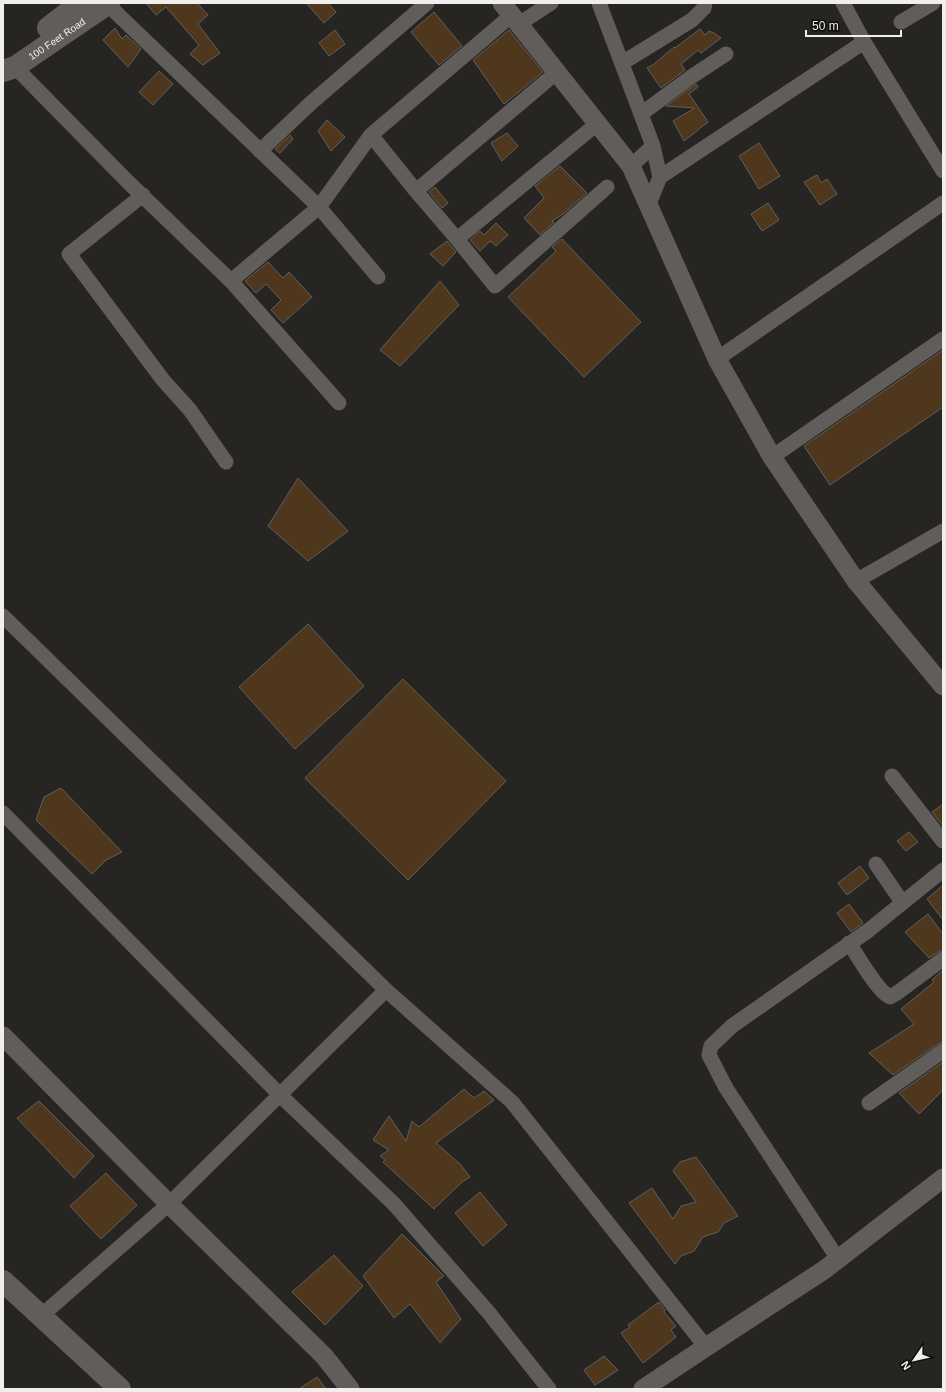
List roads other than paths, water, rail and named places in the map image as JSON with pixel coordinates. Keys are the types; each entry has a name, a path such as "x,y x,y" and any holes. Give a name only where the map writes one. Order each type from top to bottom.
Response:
{"main road":[{"path":"7,68 10,58 80,3"},
{"name":"100 Feet Road","path":"7,68 107,3"},
{"path":"3,1281 120,1389"}],"street":[{"path":"107,3 319,207 378,277"},
{"path":"260,151 312,102 427,3"},
{"path":"231,281 319,207 371,135 511,14 551,3"},
{"path":"599,3 654,146 660,177 649,204"},
{"path":"622,63 692,20 704,8 704,3"},
{"path":"843,3 864,42 943,171"},
{"path":"901,22 933,3"},
{"path":"511,14 632,166 717,359 772,458 856,581 943,686"},
{"path":"660,177 864,42"},
{"path":"641,114 691,77 726,54"},
{"path":"7,68 143,195 231,281 338,403"},
{"path":"416,191 557,72"},
{"path":"457,239 598,123"},
{"path":"371,135 494,286 607,187"},
{"path":"632,166 654,146"},
{"path":"143,195 69,254 163,380 190,410 226,462"},
{"path":"717,359 943,203"},
{"path":"772,458 943,339"},
{"path":"856,581 943,531"},
{"path":"3,616 386,990 512,1102 706,1347"},
{"path":"892,776 943,842"},
{"path":"3,812 280,1095 394,1204 489,1313 549,1389"},
{"path":"876,864 902,902"},
{"path":"838,1259 726,1088 709,1055 711,1046 732,1026 869,930 943,870"},
{"path":"849,943 879,987 886,995 890,997 943,959"},
{"path":"41,1316 168,1204 386,990"},
{"path":"3,1036 168,1204 324,1356 350,1389"},
{"path":"869,1103 943,1051"},
{"path":"643,1389 824,1270 943,1178"}]}
